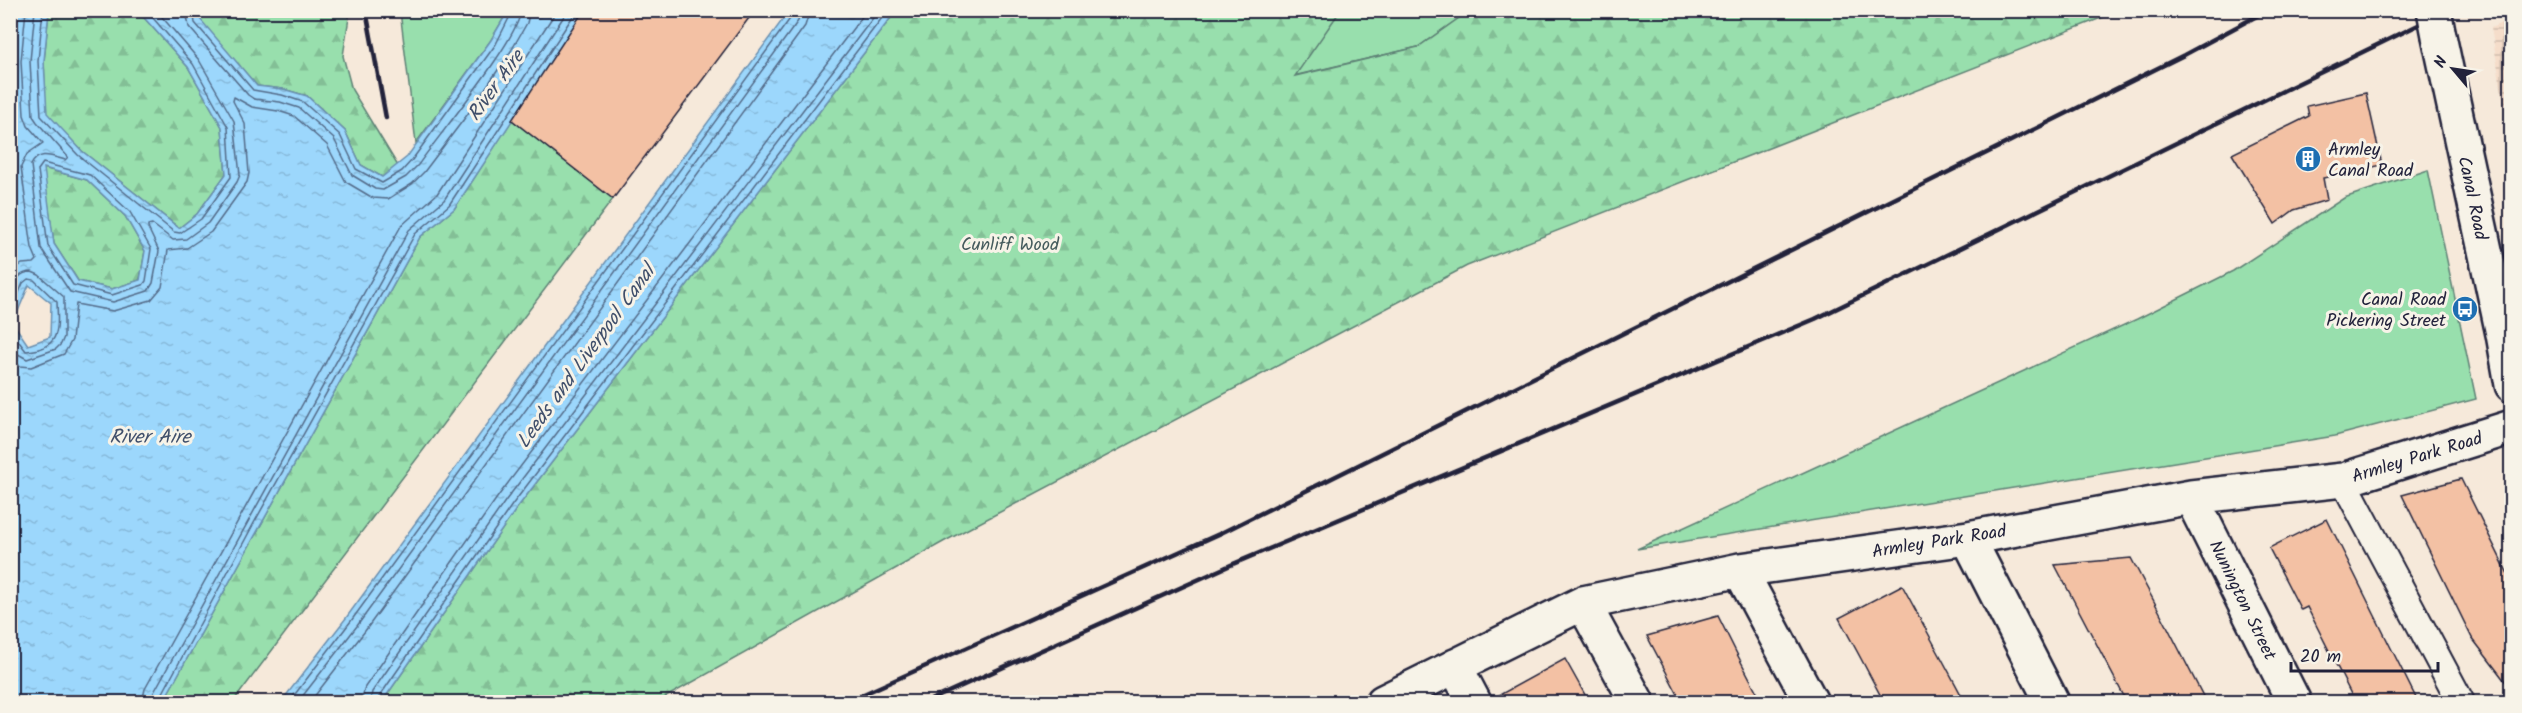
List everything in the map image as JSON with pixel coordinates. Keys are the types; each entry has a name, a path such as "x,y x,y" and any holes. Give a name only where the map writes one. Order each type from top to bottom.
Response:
{"street":[{"name":"Canal Road","path":"2436,23 2507,333 2511,385"},
{"name":"Armley Park Road","path":"1383,702 1583,603 1740,570 1968,538 2192,497 2343,480 2511,427"},
{"name":"Nunington Street","path":"2192,497 2294,702"},
{"path":"1968,538 2052,702"},
{"path":"1740,570 1811,702"},
{"path":"1583,603 1637,702"},
{"path":"1455,666 1474,702"}],"lane":[{"path":"2343,480 2462,702"}],"shaded area":[{"path":"2511,18 2511,145 2491,28"}],"green space":[{"path":"49,11 138,11 188,67 222,127 226,174 197,214 179,228 82,151 46,113 44,61"},
{"path":"199,11 350,11 343,56 352,90 398,166 382,177 361,165 345,131 307,96 283,89 257,86 199,19"},
{"path":"400,11 508,11 491,40 416,143"},
{"name":"Cunliff Wood","path":"896,11 1340,11 1295,76 1418,47 1469,11 2119,11 1467,266 945,541 657,702 382,702 517,508"},
{"path":"1340,11 1469,11 1418,47 1293,76"},
{"path":"512,120 613,199 233,702 163,702 420,237 454,209"},
{"path":"43,168 87,180 125,216 145,251 140,280 112,289 78,281 54,244"},
{"path":"2428,170 2476,399 2335,436 1637,549 2137,319 2233,271 2344,198"}],"water":[{"name":"River Aire","path":"11,11 49,11 44,61 47,113 82,151 179,228 197,214 226,174 222,127 188,67 138,11 199,11 200,19 257,86 283,89 307,96 345,131 361,165 382,177 407,157 491,40 508,11 584,11 454,209 420,237 163,702 11,702","holes":["44,168 87,180 125,216 145,251 140,280 112,289 78,281 54,244","29,285 51,303 50,337 28,345 13,323"]},
{"name":"Leeds and Liverpool Canal","path":"789,11 896,11 517,508 382,702 281,702 346,618"}],"building":[{"path":"584,10 755,10 613,199 512,120"},
{"name":"Armley Canal Road","path":"2366,93 2382,165 2323,178 2327,200 2294,210 2275,224 2232,154 2309,116 2307,106"},
{"path":"2461,479 2511,580 2511,689 2472,638 2402,495"},
{"path":"2327,519 2418,702 2355,702 2307,607 2301,610 2269,548"},
{"path":"2131,558 2206,702 2127,702 2055,565"},
{"path":"1902,585 1965,702 1884,702 1839,618"},
{"path":"1718,616 1762,702 1682,702 1647,636"},
{"path":"1565,659 1589,702 1493,702 1492,699"}],"railway":[{"path":"366,10 386,118"},
{"path":"846,702 1219,534 2184,55 2268,10"},
{"path":"926,702 1233,564 1815,319 2449,10"}],"place":[{"name":"Armley Canal Road","path":"2308,159"},
{"name":"Canal Road Pickering Street","path":"2465,309"}]}
